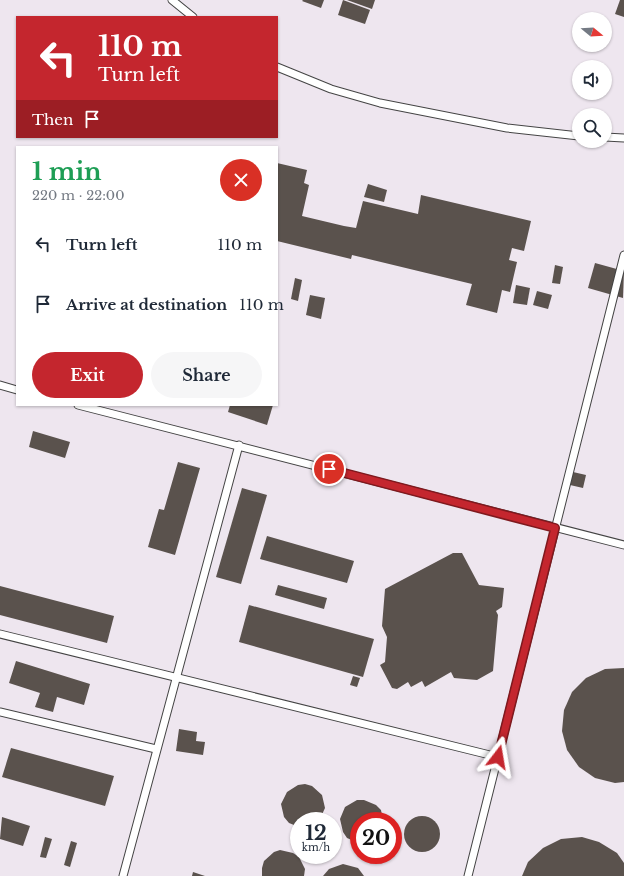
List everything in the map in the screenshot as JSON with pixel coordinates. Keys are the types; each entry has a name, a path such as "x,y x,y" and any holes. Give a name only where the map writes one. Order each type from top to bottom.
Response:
{"lane":[{"path":"172,0 192,16"},
{"path":"278,67 331,89 380,103 500,127 572,135"},
{"path":"612,137 624,138"},
{"path":"468,876 624,255"},
{"path":"0,386 16,390"},
{"path":"82,406 624,545"},
{"path":"123,876 238,446"},
{"path":"0,634 498,757"},
{"path":"0,712 156,749"}],"shaded area":[{"path":"0,0 624,0 624,876 0,876"}],"building":[{"path":"324,0 321,8 302,1"},
{"path":"343,0 370,10 365,24 338,15"},
{"path":"347,0 375,0 372,9"},
{"path":"620,0 624,0 624,17 615,14"},
{"path":"278,163 307,170 304,183 309,185 302,216 344,226 356,228 363,201 418,214 421,195 531,221 524,251 512,248 509,260 517,262 510,292 502,290 497,313 466,305 472,284 352,255 351,259 278,241"},
{"path":"368,184 387,190 384,202 364,197"},
{"path":"595,263 624,271 623,298 588,288"},
{"path":"555,265 563,267 560,284 552,283"},
{"path":"295,278 302,280 298,301 291,299"},
{"path":"516,285 530,288 527,305 513,303"},
{"path":"537,291 552,295 548,309 533,305"},
{"path":"310,295 325,298 321,319 306,315"},
{"path":"230,406 273,406 267,425 228,412"},
{"path":"33,431 70,442 65,458 29,447"},
{"path":"178,462 200,468 175,555 148,547 159,509 164,510"},
{"path":"573,472 586,475 583,488 570,485"},
{"path":"242,488 267,495 241,584 216,577"},
{"path":"267,536 354,561 347,583 260,559"},
{"path":"453,553 462,553 479,585 504,588 502,607 496,611 498,615 493,671 477,680 454,678 451,672 425,687 422,681 411,687 408,682 397,689 392,688 380,665 385,662 387,637 382,626 385,589"},
{"path":"278,585 327,598 324,609 275,595"},
{"path":"0,586 114,616 107,643 0,615"},
{"path":"249,605 374,639 363,677 239,642"},
{"path":"16,661 90,684 84,705 57,697 53,712 35,707 40,693 9,683"},
{"path":"624,668 624,782 615,783 595,778 579,767 567,750 562,731 564,710 572,692 586,678 605,669"},
{"path":"353,676 360,678 357,687 350,685"},
{"path":"179,729 197,732 196,741 205,742 203,755 176,751"},
{"path":"11,748 114,776 105,806 2,777"},
{"path":"305,784 312,786 322,795 325,808 323,812 290,812 290,823 284,817 281,804 287,792 298,785"},
{"path":"357,800 364,800 376,805 381,812 350,812 350,839 347,838 342,828 342,814 345,807"},
{"path":"425,816 435,821 439,827 439,841 435,847 429,851 419,852 409,847 405,841 404,831 409,821 415,817"},
{"path":"2,817 30,826 23,846 0,839"},
{"path":"45,837 52,839 46,858 40,857"},
{"path":"582,837 599,842 617,853 624,863 624,876 522,876 528,862 543,848 561,839"},
{"path":"71,841 77,843 70,867 64,865"},
{"path":"280,850 290,852 290,864 302,864 305,869 304,876 262,876 264,861 274,852"},
{"path":"343,864 358,868 364,876 323,876 329,869"},
{"path":"193,872 205,876 192,876"}],"route":[{"path":"329,469 555,528 498,757"}]}
